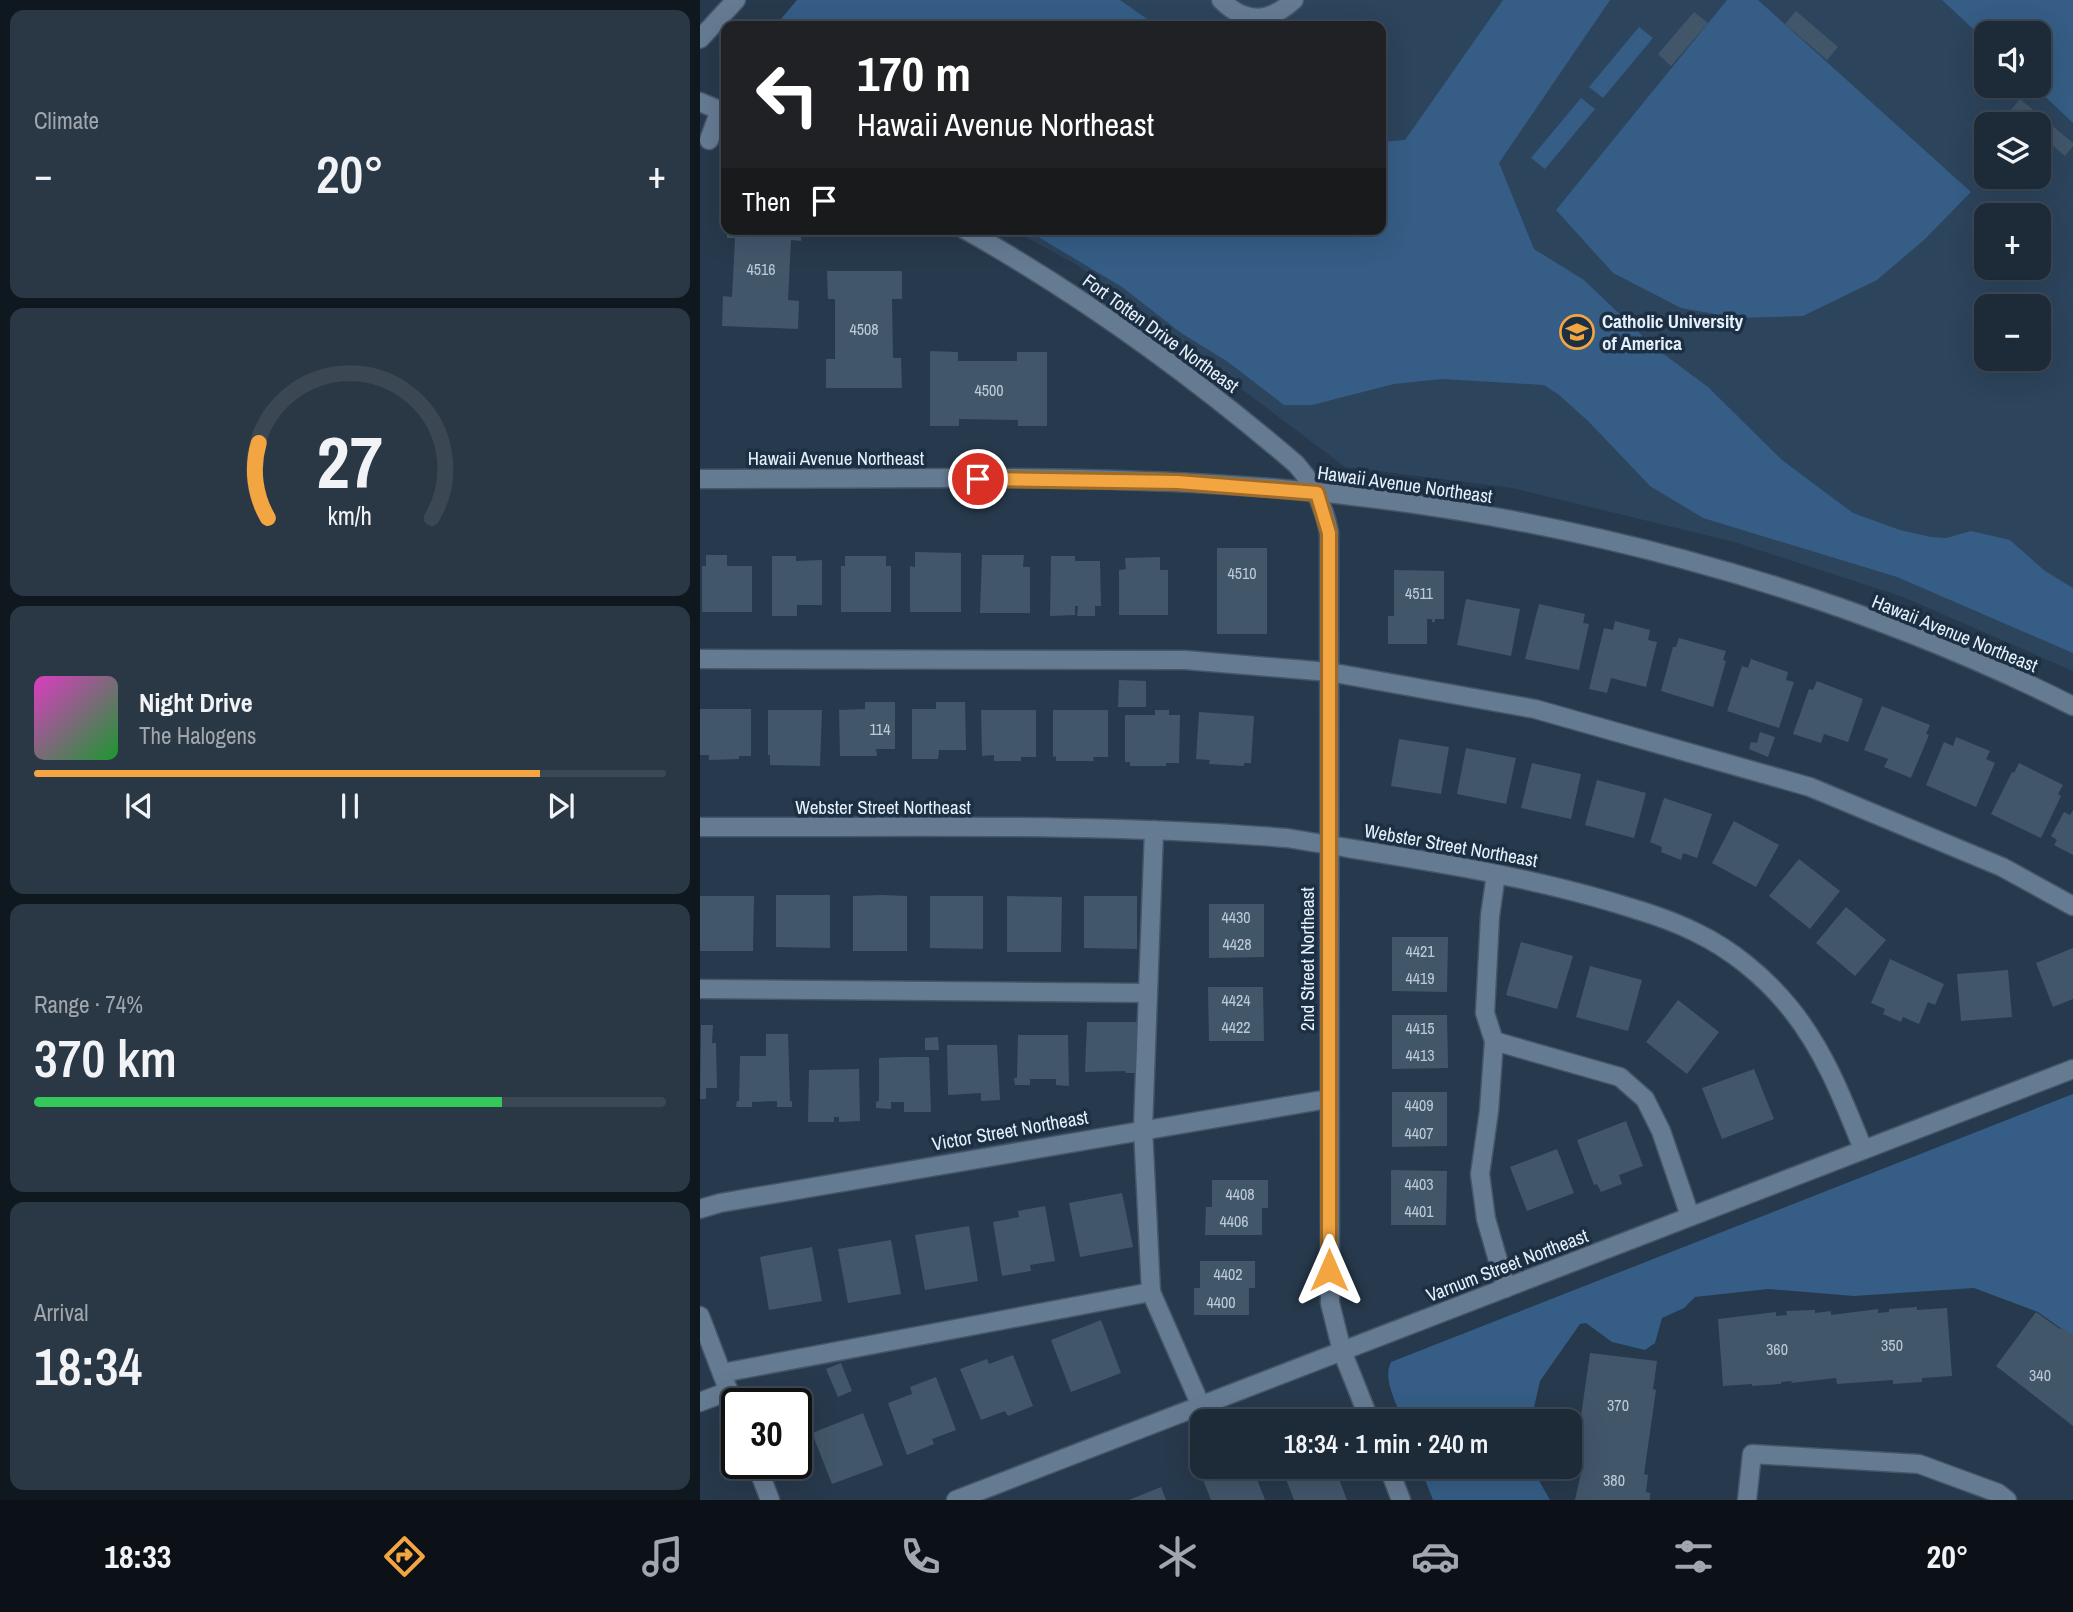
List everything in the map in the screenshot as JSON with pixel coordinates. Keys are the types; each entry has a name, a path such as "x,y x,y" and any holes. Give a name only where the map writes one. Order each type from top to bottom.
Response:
{"street":[{"path":"700,39 736,0"},
{"path":"1221,0 1232,11 1253,19 1273,15 1294,0"},
{"path":"700,102 721,111"},
{"path":"709,140 721,116"},
{"name":"Fort Totten Drive Northeast","path":"974,235 1076,296 1155,351 1296,464 1317,493"},
{"name":"Hawaii Avenue Northeast","path":"700,480 1080,480 1226,485 1439,508 1535,524 1730,573 1905,632 1983,664 2073,706"},
{"name":"2nd Street Northeast","path":"1317,493 1329,533 1329,1295 1342,1351 1365,1409"},
{"path":"700,659 1185,660 1329,672 1535,709 1810,787 2002,867 2073,906"},
{"name":"Webster Street Northeast","path":"700,827 1066,827 1287,838 1496,874 1622,905 1695,932 1730,953 1776,992 1813,1040 1832,1075 1863,1149"},
{"path":"1154,830 1143,1128 1151,1292 1201,1406"},
{"path":"1496,874 1488,940 1485,1013 1494,1041 1489,1111 1480,1174 1486,1219 1506,1288"},
{"path":"700,989 1148,993"},
{"path":"1494,1041 1620,1077 1645,1099 1661,1131 1690,1216"},
{"name":"Varnum Street Northeast","path":"956,1500 2073,1069"},
{"name":"Victor Street Northeast","path":"700,1209 720,1203 1143,1128 1328,1098"},
{"path":"722,1373 1151,1292"},
{"path":"700,1315 728,1388"},
{"path":"700,1402 721,1394"},
{"path":"1747,1500 1752,1454 1919,1464 1998,1493 2007,1500"},
{"path":"762,1479 770,1500"},
{"path":"1393,1479 1401,1500"}],"shaded area":[{"path":"797,0 1120,0 1150,21 779,21"},
{"name":"Catholic University of America","path":"799,0 2073,0 2073,671 1903,597 1734,542 1512,488 1345,467 1077,265 1022,235 1386,235 1386,21 780,21"},
{"path":"1503,0 1610,0 1499,163 1534,249 1584,280 1653,346 1708,387 1782,460 1853,513 1900,530 1931,537 1946,538 1971,531 2010,540 2045,571 2073,588 2073,653 1897,577 1703,518 1650,486 1588,421 1544,385 1442,379 1394,384 1312,405 1284,405 1228,362 1181,333 1122,287 1035,235 1386,235 1386,142 1405,140"},
{"path":"1727,0 1758,0 1971,192 1924,240 1877,280 1803,316 1737,318 1681,308 1613,273 1556,210"},
{"path":"1942,0 2073,0 2073,123 2047,98 2051,98 2051,21 1974,21 1974,30"},
{"path":"1639,27 1653,38 1603,98 1589,87"},
{"path":"1581,98 1595,109 1545,169 1531,158"},
{"path":"2073,1094 2073,1337 2038,1312 1974,1288 1854,1296 1768,1289 1695,1297 1684,1308 1662,1318 1655,1343 1645,1350 1612,1342 1586,1323 1580,1324 1540,1381 1534,1409 1398,1409 1389,1384 1391,1362"},
{"path":"1425,1479 1538,1479 1550,1500 1433,1500"}],"building":[{"path":"1796,11 1838,47 1827,60 1785,24"},
{"path":"1694,12 1708,23 1671,66 1658,54"},
{"path":"2020,99 2036,112 2011,112"},
{"path":"2051,125 2073,143 2065,156 2051,144"},
{"path":"727,235 801,235 801,241 791,240 788,300 799,301 798,329 722,326 723,296 732,297 735,238 727,238"},
{"path":"827,271 902,271 902,299 892,299 893,358 901,358 902,388 826,388 826,359 835,359 835,299 828,299"},
{"path":"930,351 958,352 958,361 1017,361 1017,352 1047,352 1047,426 1018,426 1018,420 959,419 959,426 930,426"},
{"path":"1217,548 1267,548 1267,634 1217,634"},
{"path":"915,552 961,553 961,612 910,612 910,566 915,567"},
{"path":"706,555 727,555 727,566 752,566 752,612 702,612 702,566 706,566"},
{"path":"982,555 1024,555 1023,567 1030,567 1030,613 980,613"},
{"path":"772,556 796,556 796,561 822,560 822,605 797,605 797,616 772,616"},
{"path":"845,556 886,556 886,566 891,566 891,612 841,612 841,566 845,566"},
{"path":"1051,556 1075,556 1075,561 1100,561 1101,606 1095,606 1095,616 1077,616 1078,606 1075,606 1075,615 1050,616"},
{"path":"1160,557 1160,570 1168,570 1168,615 1119,615 1119,570 1126,569 1125,558"},
{"path":"1394,570 1444,571 1444,619 1435,619 1435,622 1432,622 1432,619 1427,619 1427,644 1388,644 1388,616 1394,616"},
{"path":"1466,599 1520,609 1511,656 1457,645"},
{"path":"1539,604 1585,614 1583,623 1589,624 1579,670 1525,659"},
{"path":"1615,621 1650,630 1648,640 1657,642 1646,687 1611,678 1607,693 1589,689 1604,628 1613,630"},
{"path":"1679,638 1726,651 1723,660 1726,661 1713,707 1661,691 1673,647 1676,647"},
{"path":"1751,659 1788,672 1786,680 1794,682 1779,728 1727,711 1742,666 1748,668"},
{"path":"1119,680 1146,681 1146,707 1118,707"},
{"path":"1817,681 1863,699 1848,742 1824,734 1821,743 1793,734 1809,689 1813,690"},
{"path":"865,702 895,702 895,749 876,749 877,756 840,756 839,710 865,709"},
{"path":"936,702 965,702 966,750 939,750 938,759 912,759 912,709 936,709"},
{"path":"1882,706 1930,725 1926,734 1929,735 1911,778 1884,767 1888,759 1864,750"},
{"path":"700,709 751,709 751,756 709,760 709,755 700,755"},
{"path":"768,710 822,710 820,766 770,765"},
{"path":"981,710 1036,710 1036,757 1021,757 1021,761 994,761 994,755 982,756"},
{"path":"1053,710 1108,710 1108,757 1093,757 1094,761 1056,761 1056,756 1053,757"},
{"path":"1155,710 1169,710 1169,715 1180,715 1179,763 1166,763 1166,766 1130,766 1130,762 1125,762 1125,715 1155,715"},
{"path":"1199,712 1254,716 1251,763 1244,763 1244,766 1209,764 1210,760 1196,759"},
{"path":"1760,732 1775,737 1768,757 1749,749 1751,742 1757,743"},
{"path":"1956,737 1990,751 1986,759 1995,763 1976,807 1926,785 1944,742 1953,746"},
{"path":"1399,739 1449,747 1441,794 1391,786"},
{"path":"1466,748 1516,758 1506,804 1457,794"},
{"path":"1532,763 1581,774 1571,819 1521,808"},
{"path":"2019,763 2063,785 2058,794 2061,796 2041,838 1991,814"},
{"path":"1597,780 1646,793 1634,838 1585,825"},
{"path":"1664,798 1712,814 1697,858 1683,853 1681,860 1661,852 1662,847 1650,842"},
{"path":"2073,810 2073,855 2054,845 2057,840 2051,836 2064,812 2070,815"},
{"path":"1734,821 1779,845 1756,887 1712,863"},
{"path":"1799,859 1840,891 1810,929 1769,896"},
{"path":"776,895 830,895 830,948 776,947"},
{"path":"700,896 754,896 753,951 700,951"},
{"path":"853,896 907,896 907,951 853,951"},
{"path":"930,896 983,896 983,949 930,948"},
{"path":"1007,896 1062,897 1061,952 1007,952"},
{"path":"1084,896 1137,896 1137,949 1084,948"},
{"path":"1209,904 1264,904 1264,957 1209,958"},
{"path":"1846,907 1886,940 1855,976 1816,943"},
{"path":"1392,937 1448,937 1447,992 1392,991"},
{"path":"1521,942 1573,956 1557,1009 1506,995"},
{"path":"2073,948 2073,999 2053,1007 2036,963"},
{"path":"1890,959 1944,984 1935,1005 1928,1002 1919,1024 1903,1017 1901,1022 1883,1014 1885,1009 1871,1003"},
{"path":"1590,966 1642,980 1628,1031 1576,1017"},
{"path":"2008,970 2012,1017 1961,1021 1957,974"},
{"path":"1208,987 1263,987 1264,1041 1209,1041"},
{"path":"1678,1000 1719,1032 1687,1074 1646,1042"},
{"path":"1392,1015 1447,1015 1448,1068 1392,1069"},
{"path":"1087,1022 1138,1022 1140,1073 1085,1072"},
{"path":"701,1025 713,1025 712,1043 716,1043 717,1088 706,1088 706,1099 700,1099"},
{"path":"766,1034 788,1034 792,1107 777,1107 777,1101 752,1102 752,1107 736,1107 739,1101 740,1056 766,1056"},
{"path":"1018,1035 1068,1035 1069,1086 1056,1085 1056,1079 1030,1079 1030,1085 1015,1085"},
{"path":"938,1037 939,1050 925,1050 925,1038"},
{"path":"947,1045 997,1045 1000,1100 981,1101 981,1093 948,1095"},
{"path":"929,1057 931,1112 904,1112 904,1102 891,1102 891,1109 876,1108 876,1102 879,1101 879,1058"},
{"path":"859,1069 860,1121 839,1122 839,1117 834,1117 834,1122 808,1122 809,1070"},
{"path":"1754,1069 1774,1119 1722,1139 1702,1088"},
{"path":"1392,1092 1447,1092 1447,1146 1392,1147"},
{"path":"1626,1121 1643,1166 1619,1175 1622,1184 1601,1192 1597,1184 1594,1185 1577,1140"},
{"path":"1557,1149 1574,1193 1527,1211 1510,1167"},
{"path":"1391,1170 1447,1171 1446,1225 1391,1225"},
{"path":"1212,1180 1268,1180 1268,1208 1262,1208 1262,1235 1205,1235 1206,1207 1212,1207"},
{"path":"1122,1193 1133,1247 1080,1257 1069,1203"},
{"path":"1045,1206 1055,1261 1030,1265 1031,1271 1002,1276 993,1222 1019,1217 1018,1211"},
{"path":"969,1226 978,1281 925,1290 915,1235"},
{"path":"891,1240 901,1294 848,1303 838,1249"},
{"path":"812,1247 822,1301 769,1310 760,1257"},
{"path":"1200,1261 1255,1261 1255,1288 1249,1288 1249,1315 1194,1315 1194,1288 1200,1288"},
{"path":"1917,1307 1917,1310 1947,1308 1952,1376 1893,1384 1893,1380 1837,1384 1836,1378 1781,1384 1723,1386 1718,1319 1776,1312 1776,1316 1787,1315 1786,1311 1831,1311 1831,1315 1878,1309 1878,1313 1889,1312 1889,1309"},
{"path":"2036,1312 2073,1335 2073,1426 1996,1366"},
{"path":"1101,1320 1121,1373 1071,1392 1051,1340"},
{"path":"1590,1353 1657,1361 1653,1389 1656,1390 1644,1474 1648,1475 1646,1492 1650,1493 1650,1500 1575,1500 1580,1479 1582,1479 1582,1409"},
{"path":"1013,1355 1033,1406 1008,1416 1005,1411 981,1420 960,1369 987,1359 989,1364"},
{"path":"841,1363 852,1391 838,1397 826,1369"},
{"path":"936,1377 956,1430 932,1439 934,1444 907,1455 888,1403 912,1394 910,1387"},
{"path":"863,1413 883,1465 832,1484 812,1433"},
{"path":"1203,1479 1257,1479 1265,1500 1211,1500"},
{"path":"1286,1479 1339,1479 1347,1500 1294,1500"},
{"path":"1161,1487 1166,1500 1129,1500"}],"place":[{"name":"Catholic University of America","path":"1577,332"}],"route":[{"path":"978,479 1178,482 1317,493 1329,533 1329,1270"}]}
